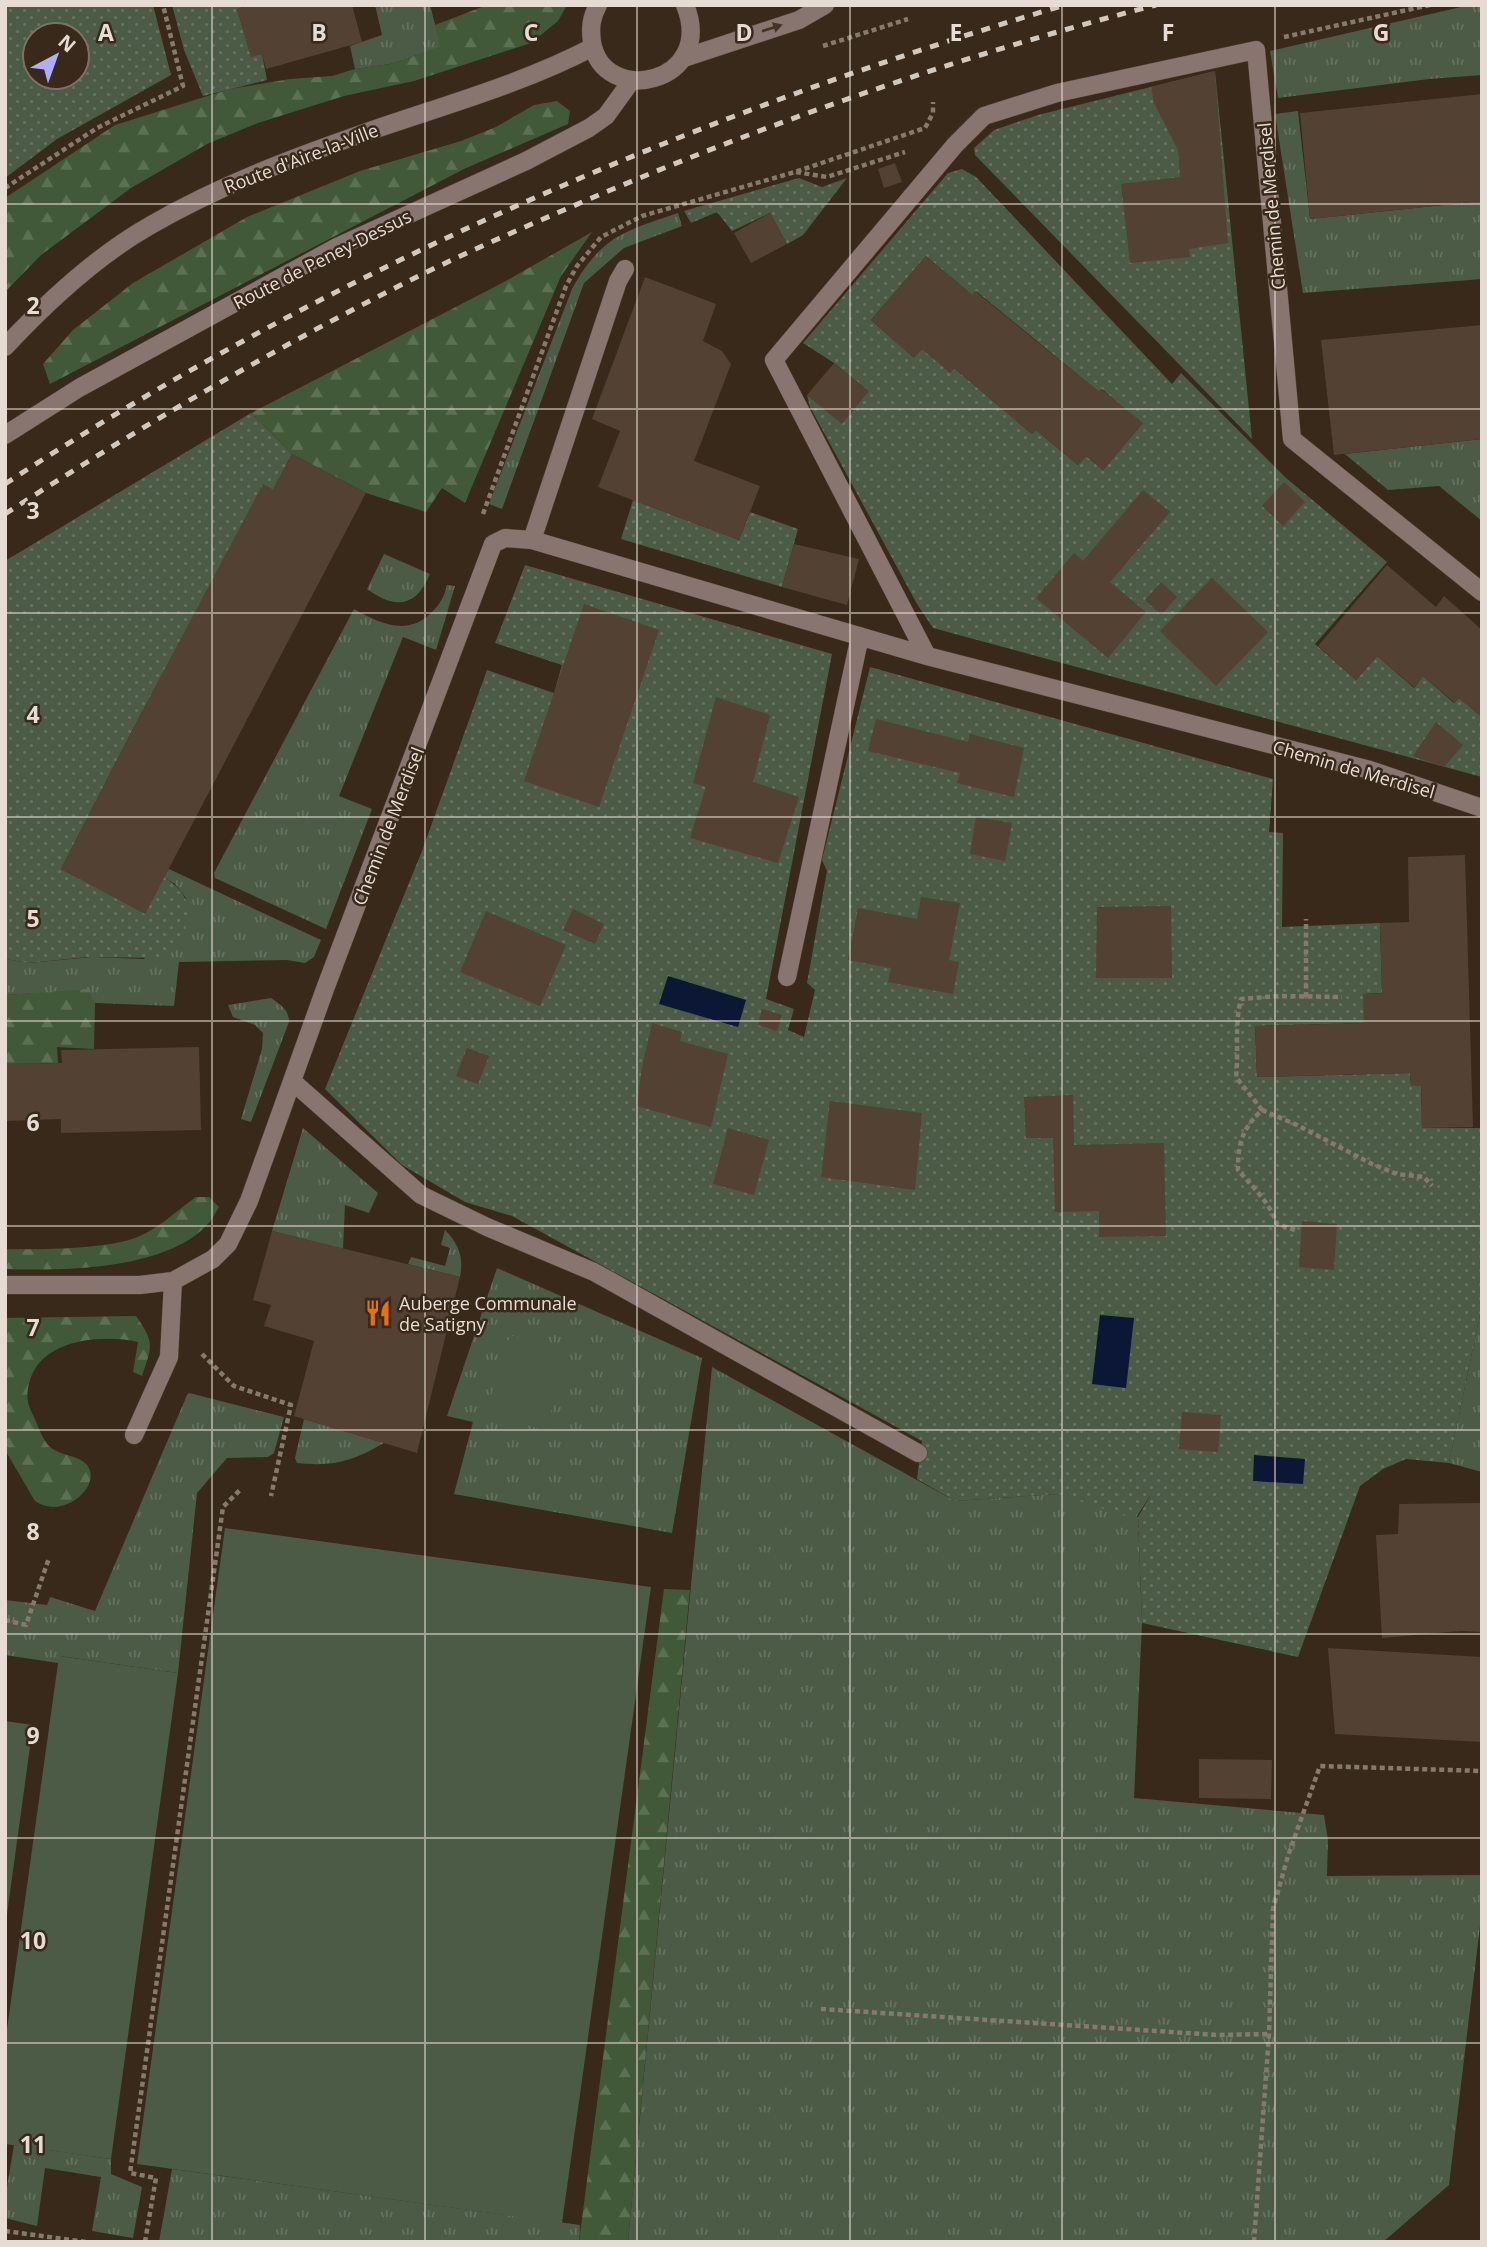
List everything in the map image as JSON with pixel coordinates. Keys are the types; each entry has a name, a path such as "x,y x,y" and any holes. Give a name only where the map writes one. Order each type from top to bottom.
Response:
{"street":[{"path":"598,5 590,27 593,47 601,62 616,74 632,80 653,80 671,72 684,58 691,39 691,19 685,5"},
{"path":"684,58 799,20 825,5"},
{"name":"Route d'Aire-la-Ville","path":"5,347 36,314 89,268 149,225 275,165 479,96 593,47"},
{"path":"927,656 774,360 955,145 984,116 1045,97 1256,50"},
{"name":"Chemin de Merdisel","path":"1256,50 1292,439 1482,592"},
{"name":"Route de Peney-Dessus","path":"5,435 79,388 337,247 526,161 589,128 606,116 632,80"},
{"path":"532,540 618,281 625,269"},
{"name":"Chemin de Merdisel","path":"5,1285 140,1284 173,1281 213,1259 228,1244 249,1200 493,544 505,538 532,540 927,656 1370,770 1482,808"},
{"path":"787,977 860,636"},
{"path":"292,1081 421,1195 594,1272 918,1453"},
{"path":"134,1435 169,1357 173,1281"}],"path":[{"path":"5,188 97,128 183,86 163,5"},
{"path":"1256,50 1286,36 1430,5"},
{"path":"836,42 908,19"},
{"path":"933,102 933,113 925,128 795,172 827,177 943,139 955,145"},
{"path":"1306,919 1306,998"},
{"path":"1342,998 1279,996 1241,999 1236,1021 1236,1077 1262,1110 1372,1164 1397,1174 1424,1177 1432,1186"},
{"path":"1262,1110 1249,1122 1238,1146 1238,1170 1260,1195 1277,1224 1295,1230"},
{"path":"171,1322 234,1386 291,1405 271,1496"},
{"path":"145,2242 156,2178 130,2173 223,1507 240,1490"},
{"path":"5,1620 26,1625 50,1558"},
{"path":"1254,2242 1269,2034 1273,1909 1287,1856 1320,1766 1482,1771"},
{"path":"821,2009 1217,2035 1269,2034"},
{"path":"5,2231 86,2242"}],"green space":[{"path":"5,5 153,5 171,75 57,139 5,178"},
{"path":"172,5 249,5 237,9 251,56 262,54 267,80 203,96 184,50"},
{"path":"375,5 430,5 441,47 390,64 355,69 350,46 382,35"},
{"path":"487,5 567,5 558,21 531,43 414,81 344,96 258,123 207,144 131,188 41,255 5,292 5,198 115,125 230,89 290,79 332,76 355,69 390,64 440,47 435,25"},
{"path":"1470,5 1482,5 1482,75 1278,98 1270,51"},
{"path":"1215,71 1252,439 975,155 974,148 994,130 1038,115"},
{"path":"557,101 570,111 568,124 464,169 50,384 43,364 73,330 133,283 247,217 360,171 461,141 496,127 534,105"},
{"path":"1298,111 1310,219 1482,201 1482,279 1303,293 1275,114"},
{"path":"962,169 976,177 1172,384 1181,373 1286,478 1387,562 1315,644 1356,680 1377,656 1414,688 1423,676 1454,703 1459,698 1482,717 1482,777 933,628 917,604 810,407 807,395 842,423 868,391 834,363 803,343 948,173","holes":["926,256 972,295 976,291 1099,392 1102,389 1142,424 1103,470 1086,456 1078,465 1036,430 1032,434 954,368 950,372 922,349 913,357 871,320"]},
{"path":"799,178 822,187 847,178 803,235 787,244 770,213 732,231 717,212 691,223 684,211"},
{"path":"678,213 682,226 624,248 584,283 502,509 489,504 572,289 583,271 604,246 616,238"},
{"path":"592,232 561,276 465,503 442,488 426,512 366,493 292,454 251,413 504,282"},
{"path":"251,413 292,454 273,490 264,485 61,869 145,913 164,877 176,886 188,905 182,937 167,958 87,957 28,963 5,959 5,561"},
{"path":"1482,439 1482,521 1439,486 1388,490 1345,454"},
{"path":"633,500 739,540 750,512 798,529 782,587 621,539"},
{"path":"384,554 430,574 412,599 404,602 387,600 367,589"},
{"path":"525,565 832,654 766,999 794,1009 788,1030 804,1037 815,990 807,983 827,871 822,860 870,667 1273,779 1269,832 1283,833 1282,927 1380,923 1382,993 1364,994 1364,1023 1255,1026 1257,1077 1410,1073 1411,1086 1421,1086 1422,1128 1482,1128 1482,1305 1449,1463 1406,1459 1383,1469 1360,1486 1298,1657 1142,1623 1138,1517 1152,1493 1135,1519 1058,1494 955,1501 917,1479 922,1441 512,1216 465,1202 402,1165 325,1089 422,851 487,670 554,693 562,665 495,643"},
{"path":"447,585 455,586 436,650 403,637 339,796 372,809 326,929 215,878 214,873 354,609 383,623 403,626 412,624 422,620 437,607"},
{"path":"169,869 321,940 314,957 305,963 287,960 179,962 174,1006 95,1003 87,990 5,995 5,959 28,963 92,957 144,959 186,898 175,884 164,877"},
{"path":"88,989 95,1003 94,1049 57,1047 58,1063 5,1064 5,995"},
{"path":"271,998 286,1011 289,1022 251,1122 241,1119 262,1049 263,1033 255,1025 233,1017 228,1005"},
{"path":"303,1128 378,1193 369,1213 345,1205 343,1249 272,1231"},
{"path":"196,1197 209,1197 219,1207 207,1225 189,1240 166,1251 112,1265 5,1269 5,1249 87,1247 132,1239 157,1226"},
{"path":"445,1230 459,1252 460,1277 408,1264 411,1257 445,1266 450,1248 441,1245"},
{"path":"497,1268 702,1358 672,1533 454,1494 473,1422 447,1416"},
{"path":"1482,1305 1482,1472 1449,1463"},
{"path":"136,1316 150,1345 142,1376 133,1372 138,1342 123,1340 73,1343 45,1357 35,1369 29,1384 28,1400 43,1437 51,1448 85,1463 90,1471 90,1480 86,1489 70,1503 58,1507 35,1501 5,1450 5,1318"},
{"path":"510,1335 569,1354 545,1431 486,1412"},
{"path":"712,1367 955,1501 1058,1494 1138,1517 1142,1623 1134,1798 1324,1815 1328,1840 1327,1876 1482,1875 1482,1909 1449,2185 1383,2242 628,2242"},
{"path":"189,1393 284,1417 274,1453 268,1457 227,1458 197,1493 178,1673 60,1656 58,1663 5,1655 5,1600 47,1605 50,1597 95,1611"},
{"path":"304,1419 384,1443 343,1461 297,1463 295,1458"},
{"path":"225,1528 651,1587 562,2223 137,2164"},
{"path":"664,1589 690,1590 628,2242 579,2242"},
{"path":"59,1656 178,1673 111,2159 5,2144 5,2044"},
{"path":"5,1721 33,1725 5,1929"},
{"path":"14,2145 111,2159 111,2174 142,2187 133,2238 92,2231 101,2177 45,2168 37,2226 5,2218 5,2199"},
{"path":"172,2169 580,2225 579,2242 159,2242"}],"water":[{"path":"668,976 746,1000 738,1027 659,1004"},
{"path":"1100,1315 1134,1318 1126,1388 1092,1384"},
{"path":"1254,1455 1305,1459 1303,1484 1253,1481"}],"building":[{"path":"250,5 352,5 362,42 266,69 262,54 251,57 237,9"},
{"path":"1215,71 1228,243 1189,249 1190,257 1130,263 1121,184 1180,177 1178,150 1154,103 1151,87"},
{"path":"1482,94 1482,201 1310,219 1300,113"},
{"path":"895,163 902,182 884,188 878,169"},
{"path":"770,213 787,244 751,263 734,233"},
{"path":"926,256 972,295 975,291 1099,392 1101,389 1143,423 1103,470 1086,456 1078,465 1036,430 1032,434 954,368 950,373 922,349 914,358 871,320"},
{"path":"645,277 716,304 703,341 722,351 731,364 694,461 760,486 739,540 598,487 620,431 592,419"},
{"path":"1482,325 1482,439 1334,455 1321,340"},
{"path":"834,363 869,391 842,424 807,395"},
{"path":"292,454 366,493 145,914 61,869 263,484 273,490"},
{"path":"1284,482 1305,502 1283,526 1262,506"},
{"path":"1143,490 1170,512 1110,582 1146,612 1108,658 1036,598 1074,553 1083,561"},
{"path":"794,544 859,559 847,605 782,587"},
{"path":"1387,565 1436,607 1444,596 1482,630 1482,717 1459,698 1455,703 1423,676 1415,688 1377,656 1356,680 1318,646"},
{"path":"1212,578 1268,632 1216,686 1160,631"},
{"path":"1161,582 1177,597 1161,615 1145,600"},
{"path":"584,604 659,630 599,807 524,781"},
{"path":"716,697 770,715 753,782 799,797 778,863 690,838 706,787 693,783"},
{"path":"876,719 968,742 970,734 1024,748 1014,797 957,783 960,773 868,751"},
{"path":"1436,722 1463,745 1444,767 1413,756"},
{"path":"976,817 1012,823 1005,861 970,854"},
{"path":"1465,855 1473,1127 1422,1128 1421,1086 1411,1086 1410,1073 1257,1077 1255,1026 1364,1023 1363,994 1382,993 1380,923 1409,922 1408,857"},
{"path":"921,897 960,903 949,960 959,962 953,994 888,982 891,968 848,960 858,908 917,919"},
{"path":"1171,906 1172,978 1096,978 1097,907"},
{"path":"573,909 604,924 595,944 563,930"},
{"path":"486,911 566,945 540,1006 460,972"},
{"path":"762,1009 782,1015 777,1031 758,1025"},
{"path":"652,1023 682,1032 680,1041 728,1054 711,1127 637,1106"},
{"path":"199,1047 201,1130 61,1133 61,1119 5,1121 5,1064 62,1063 61,1050"},
{"path":"467,1048 489,1056 478,1084 456,1076"},
{"path":"1073,1095 1074,1145 1164,1143 1166,1236 1099,1237 1099,1211 1055,1212 1053,1138 1026,1138 1024,1097"},
{"path":"830,1101 922,1113 915,1190 821,1177"},
{"path":"728,1128 769,1140 754,1195 713,1184"},
{"path":"1302,1221 1337,1224 1334,1270 1299,1267"},
{"path":"272,1231 460,1277 417,1453 294,1416 314,1341 264,1326 271,1305 253,1300"},
{"path":"1182,1412 1221,1415 1218,1452 1179,1449"},
{"path":"1482,1503 1482,1632 1461,1631 1382,1638 1376,1535 1398,1534 1399,1504"},
{"path":"1328,1648 1482,1657 1482,1742 1335,1734"},
{"path":"1199,1759 1272,1760 1271,1799 1199,1798"}],"railway":[{"path":"5,484 129,406 255,334 385,267 517,205 652,148 788,96 926,48 1065,5"},
{"path":"5,514 149,424 345,314 440,265 580,203 721,145 864,93 1009,46 1156,5"}],"place":[{"name":"Auberge Communale de Satigny","path":"378,1313"}]}
